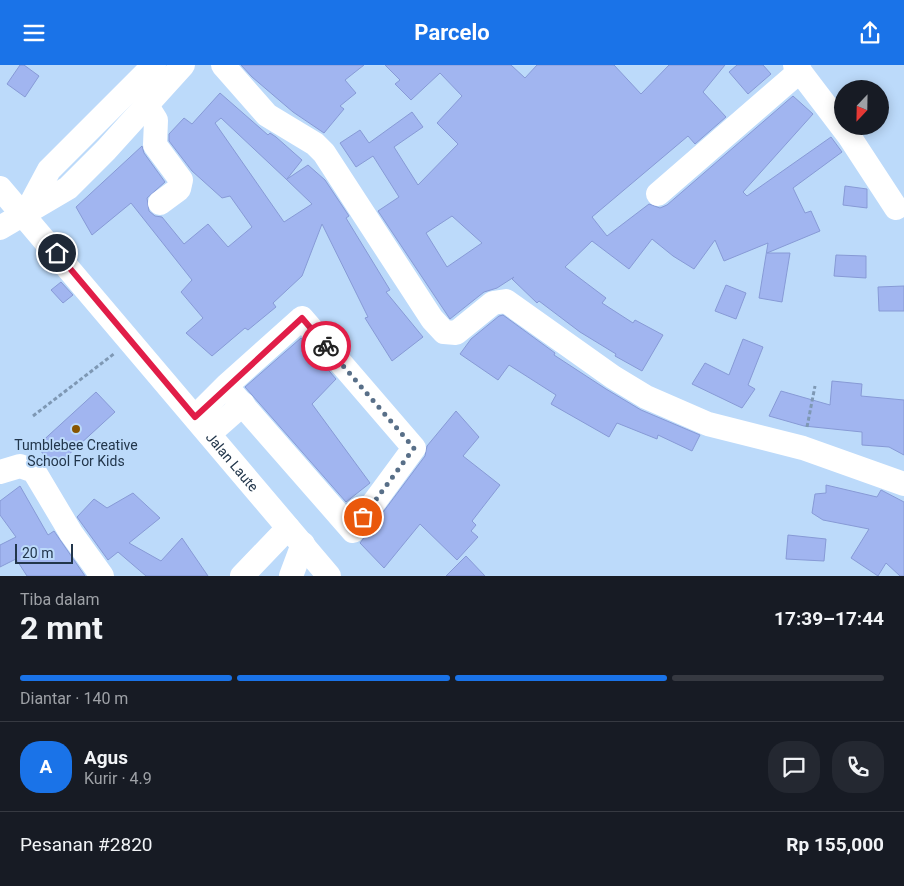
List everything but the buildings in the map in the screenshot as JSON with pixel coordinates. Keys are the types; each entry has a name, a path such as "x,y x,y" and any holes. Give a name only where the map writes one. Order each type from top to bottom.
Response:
{"street":[{"path":"25,215 49,170 154,65"},
{"path":"0,228 68,188 106,150 183,65"},
{"path":"223,65 267,115 315,144 324,153 432,319 444,332 456,333 493,303 506,301 613,377 646,397 708,424 803,448 904,484"},
{"path":"658,194 798,68 849,136 896,208"},
{"path":"146,104 156,120 155,145 181,180 179,189 160,203"},
{"name":"Jalan Laute","path":"0,187 131,340 328,576"},
{"path":"202,425 226,386 302,318 414,448 353,531 226,386"},
{"path":"202,425 243,404"},
{"path":"0,472 20,466 34,471 71,533 102,576"},
{"path":"242,576 296,536"},
{"path":"291,576 296,536"}],"path":[{"path":"33,416 131,340"},
{"path":"803,448 816,386"}],"way so far":[{"path":"326,346 414,448 363,517"}],"place":[{"name":"Tumblebee Creative School For Kids","path":"76,429"}],"route":[{"path":"57,253 195,417 226,386 302,318 326,346"}]}
